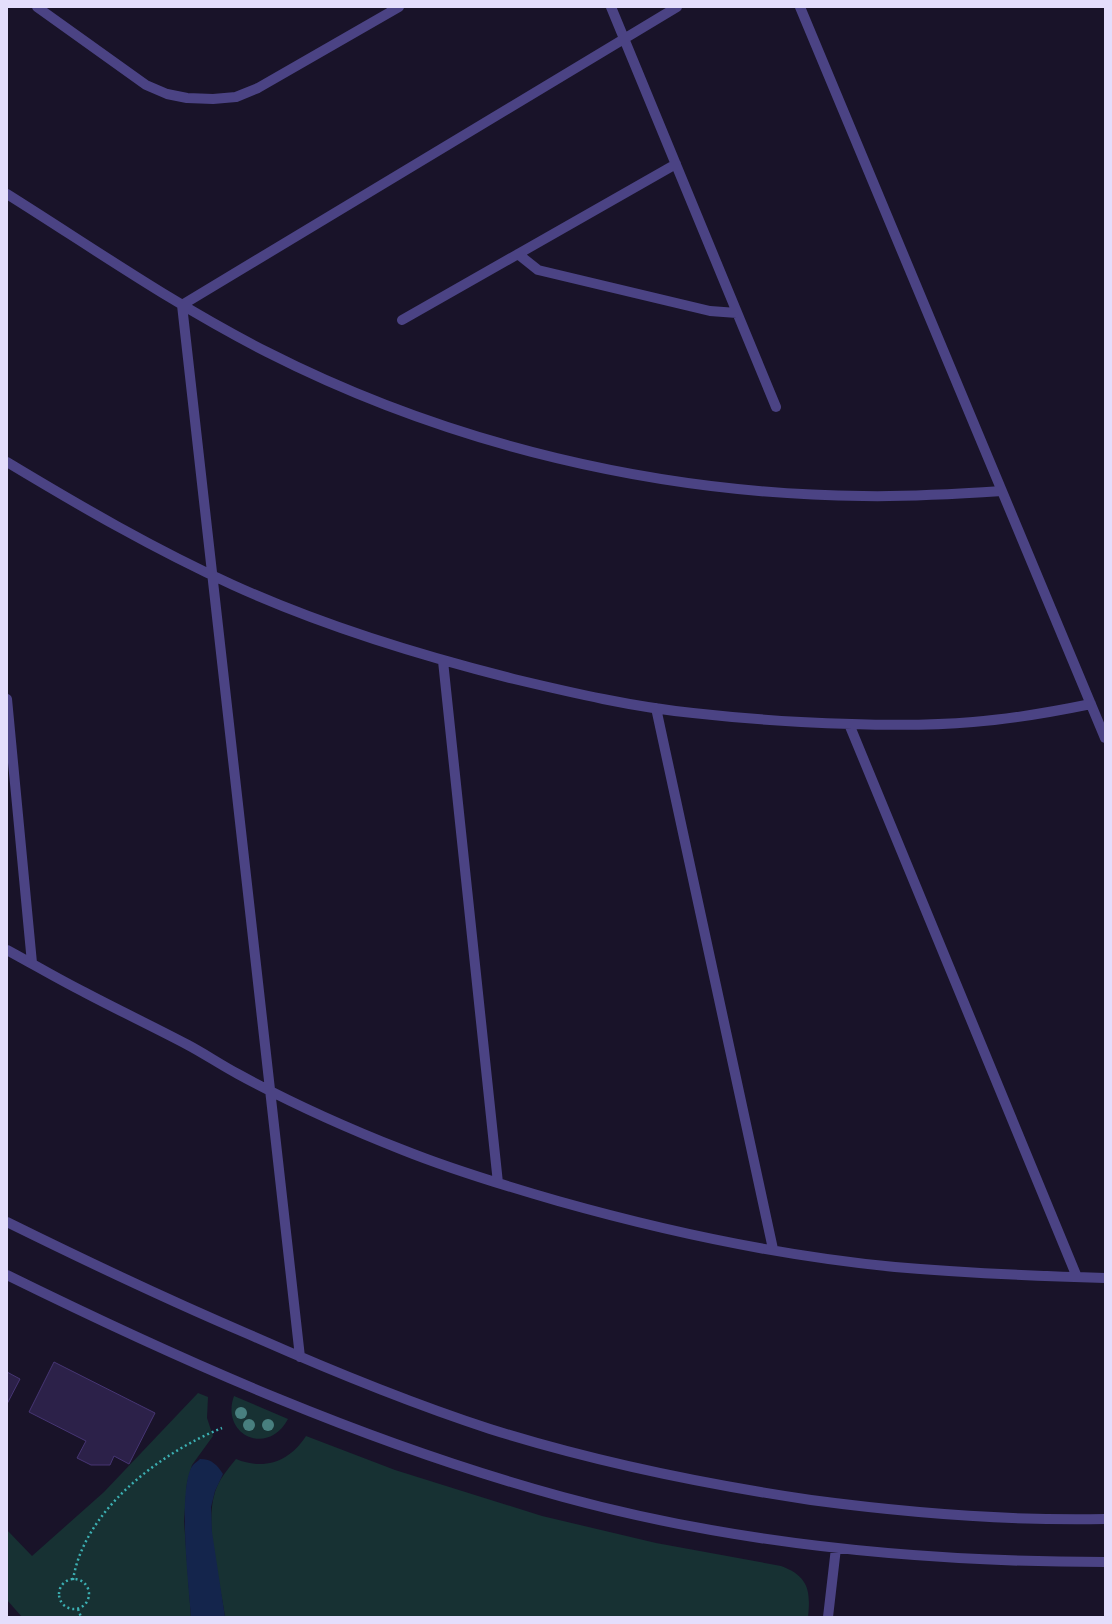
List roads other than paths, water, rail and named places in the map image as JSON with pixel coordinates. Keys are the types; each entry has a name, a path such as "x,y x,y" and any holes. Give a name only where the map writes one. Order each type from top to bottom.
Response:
{"street":[{"path":"36,7 146,86 174,96 213,99 236,97 258,88 399,7"},
{"path":"611,7 776,407"},
{"path":"182,305 677,7"},
{"path":"800,7 1105,738"},
{"path":"402,320 676,164"},
{"path":"7,194 182,305 268,352 330,381 393,407 457,430 516,447 589,465 664,479 725,488 794,494 871,496 933,495 1002,491"},
{"path":"518,254 538,270 710,311 737,313"},
{"path":"182,305 300,1357"},
{"path":"7,462 117,527 213,575 294,611 443,661 563,691 691,713 742,718 849,724 923,725 971,723 1020,717 1091,704"},
{"path":"443,661 498,1183"},
{"path":"7,699 32,963"},
{"path":"656,708 773,1249"},
{"path":"849,724 1077,1277"},
{"path":"7,950 270,1090 348,1127 404,1150 498,1183 594,1211 661,1227 773,1249 893,1266 968,1273 1105,1278"},
{"path":"7,1222 177,1303 345,1377 491,1429 577,1454 664,1474 752,1491 919,1513 997,1518 1105,1519"},
{"path":"7,1274 97,1319 197,1365 281,1400 359,1431 432,1457 566,1498 723,1532 803,1545 957,1559 1032,1562 1105,1562"},
{"path":"828,1617 836,1548"}],"water":[{"path":"200,1459 208,1460 214,1463 223,1474 215,1491 211,1507 212,1532 225,1617 191,1617 185,1538 186,1494 188,1476 193,1465"}]}
